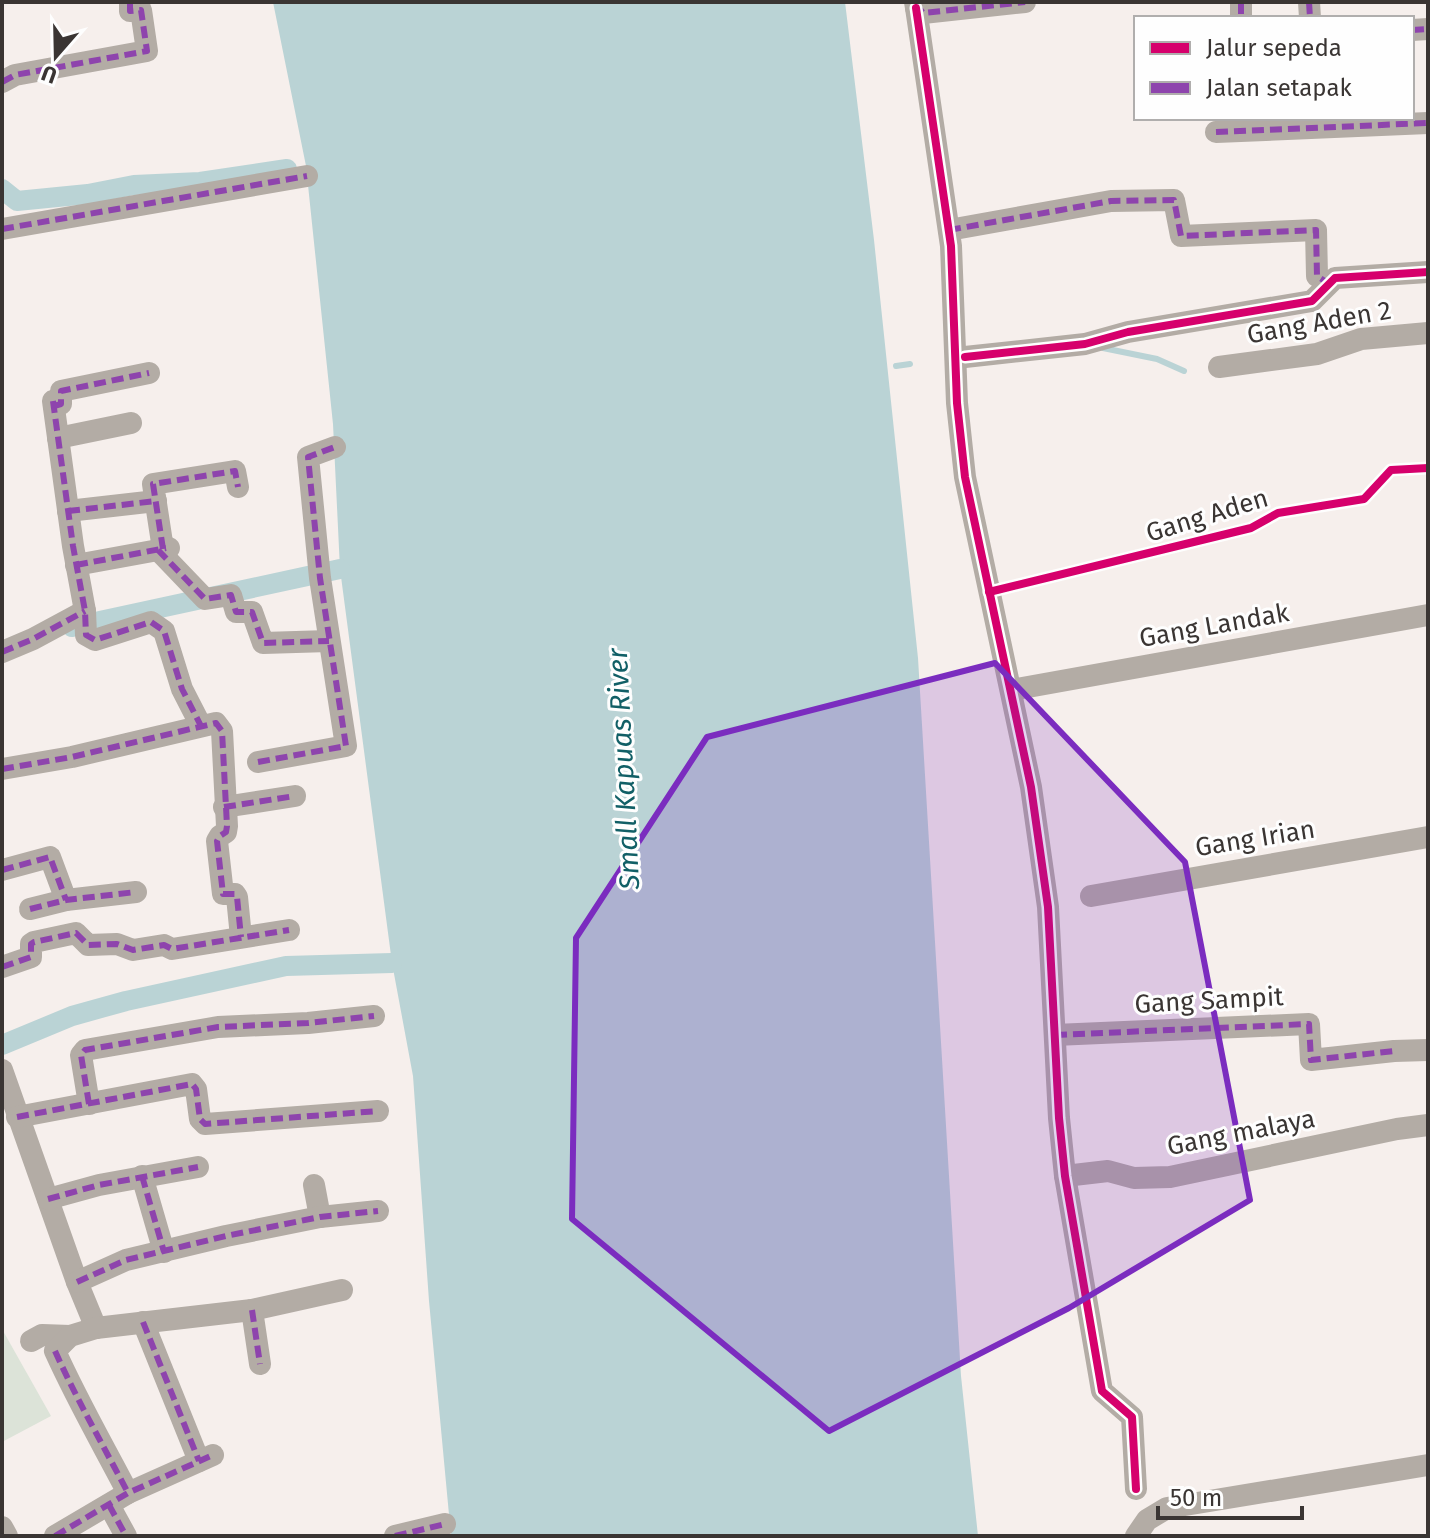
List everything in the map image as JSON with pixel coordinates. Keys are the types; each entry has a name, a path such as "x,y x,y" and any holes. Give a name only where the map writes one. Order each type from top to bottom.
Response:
{"street":[{"path":"2,82 15,75 147,51 141,10 130,11 130,2"},
{"path":"915,5 923,13 1025,2"},
{"path":"915,5 949,230 957,403 965,477 1031,787 1048,907 1065,1176 1102,1391 1132,1417 1136,1489"},
{"path":"1216,132 1310,123 1428,123"},
{"path":"2,229 307,176"},
{"path":"949,230 1111,201 1174,200 1181,236 1316,230 1317,276 1328,283"},
{"path":"965,357 1085,344 1128,332 1312,301 1335,278 1428,272"},
{"name":"Gang Aden 2","path":"1219,367 1317,354 1361,339 1428,333"},
{"path":"149,373 61,391 61,404 54,403 68,511 85,620 95,640 151,622 157,624 164,631 182,689 201,726"},
{"path":"58,438 131,423"},
{"path":"258,762 346,746 329,641 308,457 335,447"},
{"path":"238,487 235,471 153,484 163,549 205,599 231,595 236,612 252,612 263,643 329,641"},
{"path":"68,511 156,501"},
{"path":"76,565 163,549"},
{"name":"Gang Landak","path":"1011,690 1428,615"},
{"path":"2,652 85,620"},
{"path":"2,769 72,757 216,723 222,731 227,829 217,841 223,894 237,897 241,937"},
{"path":"224,807 295,796"},
{"name":"Gang Irian","path":"1091,896 1428,837"},
{"path":"2,870 50,857 66,900"},
{"path":"30,909 66,900 136,892"},
{"path":"2,967 31,957 31,944 34,942 76,933 84,944 117,944 133,950 164,945 172,949 289,930"},
{"path":"89,1104 81,1055 85,1050 218,1027 374,1016"},
{"name":"Gang Sampit","path":"1055,1035 1309,1024 1311,1060 1428,1050"},
{"path":"2,1070 96,1328"},
{"path":"17,1117 192,1084 196,1089 200,1119 205,1124 378,1111"},
{"name":"Gang malaya","path":"1065,1176 1108,1171 1134,1178 1170,1177 1428,1125"},
{"path":"48,1199 99,1185 198,1167"},
{"path":"142,1176 164,1252"},
{"path":"314,1185 320,1217"},
{"path":"77,1282 126,1260 226,1236 320,1217 378,1211"},
{"path":"31,1341 42,1335 70,1336 96,1328 252,1310 342,1290"},
{"path":"252,1310 260,1364"},
{"path":"55,1536 118,1499 206,1458 143,1322"},
{"path":"70,1336 55,1351 81,1408 98,1434 126,1536"},
{"path":"1136,1536 1147,1520 1167,1508 1428,1465"},
{"path":"395,1536 445,1524"},
{"path":"2,1527 7,1536"}],"highlighted area":[{"path":"995,663 1185,862 1250,1200 1069,1308 829,1431 572,1219 576,938 707,737"}],"shaded area":[{"path":"2,1329 51,1416 2,1442"}],"water":[{"name":"Small Kapuas River","path":"273,2 845,2 874,240 918,658 961,1376 978,1536 451,1536 429,1301 413,1076 392,963 340,569 333,424 306,166"}],"waterway":[{"path":"2,189 17,201 88,194 134,185 200,182 287,169"},
{"path":"1103,348 1157,359 1184,371"},
{"path":"896,366 910,364"},
{"path":"72,627 340,569"},
{"path":"2,1045 72,1016 286,966 392,963"}],"marked path":[{"path":"2,82 15,75 147,51 141,10 130,11 130,2"},
{"path":"915,3 923,13 1025,2"},
{"path":"1241,2 1241,16"},
{"path":"1309,2 1310,16"},
{"path":"1414,30 1428,29"},
{"path":"1216,132 1428,123"},
{"path":"2,229 307,176"},
{"path":"949,230 1111,201 1174,200 1181,236 1316,230 1317,276 1328,283"},
{"path":"54,406 61,404 61,391 149,373"},
{"path":"53,401 86,635 95,640 151,622 164,631 182,689 201,726"},
{"path":"258,762 346,746 320,578 308,457 335,447"},
{"path":"163,549 153,484 235,471 238,487"},
{"path":"68,511 156,501"},
{"path":"76,565 166,548"},
{"path":"158,550 205,599 231,595 236,612 252,612 263,643 329,641"},
{"path":"2,652 85,611"},
{"path":"2,769 72,757 216,723 222,731 227,826 226,832 217,841 223,894 235,894 237,897 241,937"},
{"path":"224,807 295,796"},
{"path":"2,870 50,857 66,900"},
{"path":"30,909 66,900 136,892"},
{"path":"2,967 31,957 31,944 34,942 76,933 88,945 117,944 133,950 164,945 172,949 289,930"},
{"path":"89,1104 81,1055 85,1050 218,1027 374,1016"},
{"path":"1055,1035 1309,1024 1311,1060 1394,1051"},
{"path":"17,1117 192,1084 196,1089 200,1119 205,1124 378,1111"},
{"path":"48,1199 99,1185 198,1167"},
{"path":"142,1176 164,1252"},
{"path":"77,1282 126,1260 226,1236 320,1217 378,1211"},
{"path":"252,1310 260,1364"},
{"path":"143,1322 199,1461"},
{"path":"55,1351 128,1493"},
{"path":"55,1536 128,1493 213,1455"},
{"path":"109,1505 126,1536"},
{"path":"395,1536 445,1524"}],"cycle path":[{"path":"916,8 951,246 957,403 965,477 1031,787 1048,907 1065,1176 1102,1391 1132,1417 1136,1489"},
{"path":"965,357 1085,344 1128,332 1312,301 1335,278 1428,272"},
{"name":"Gang Aden","path":"989,592 1251,528 1278,513 1364,499 1391,470 1428,468"}]}
